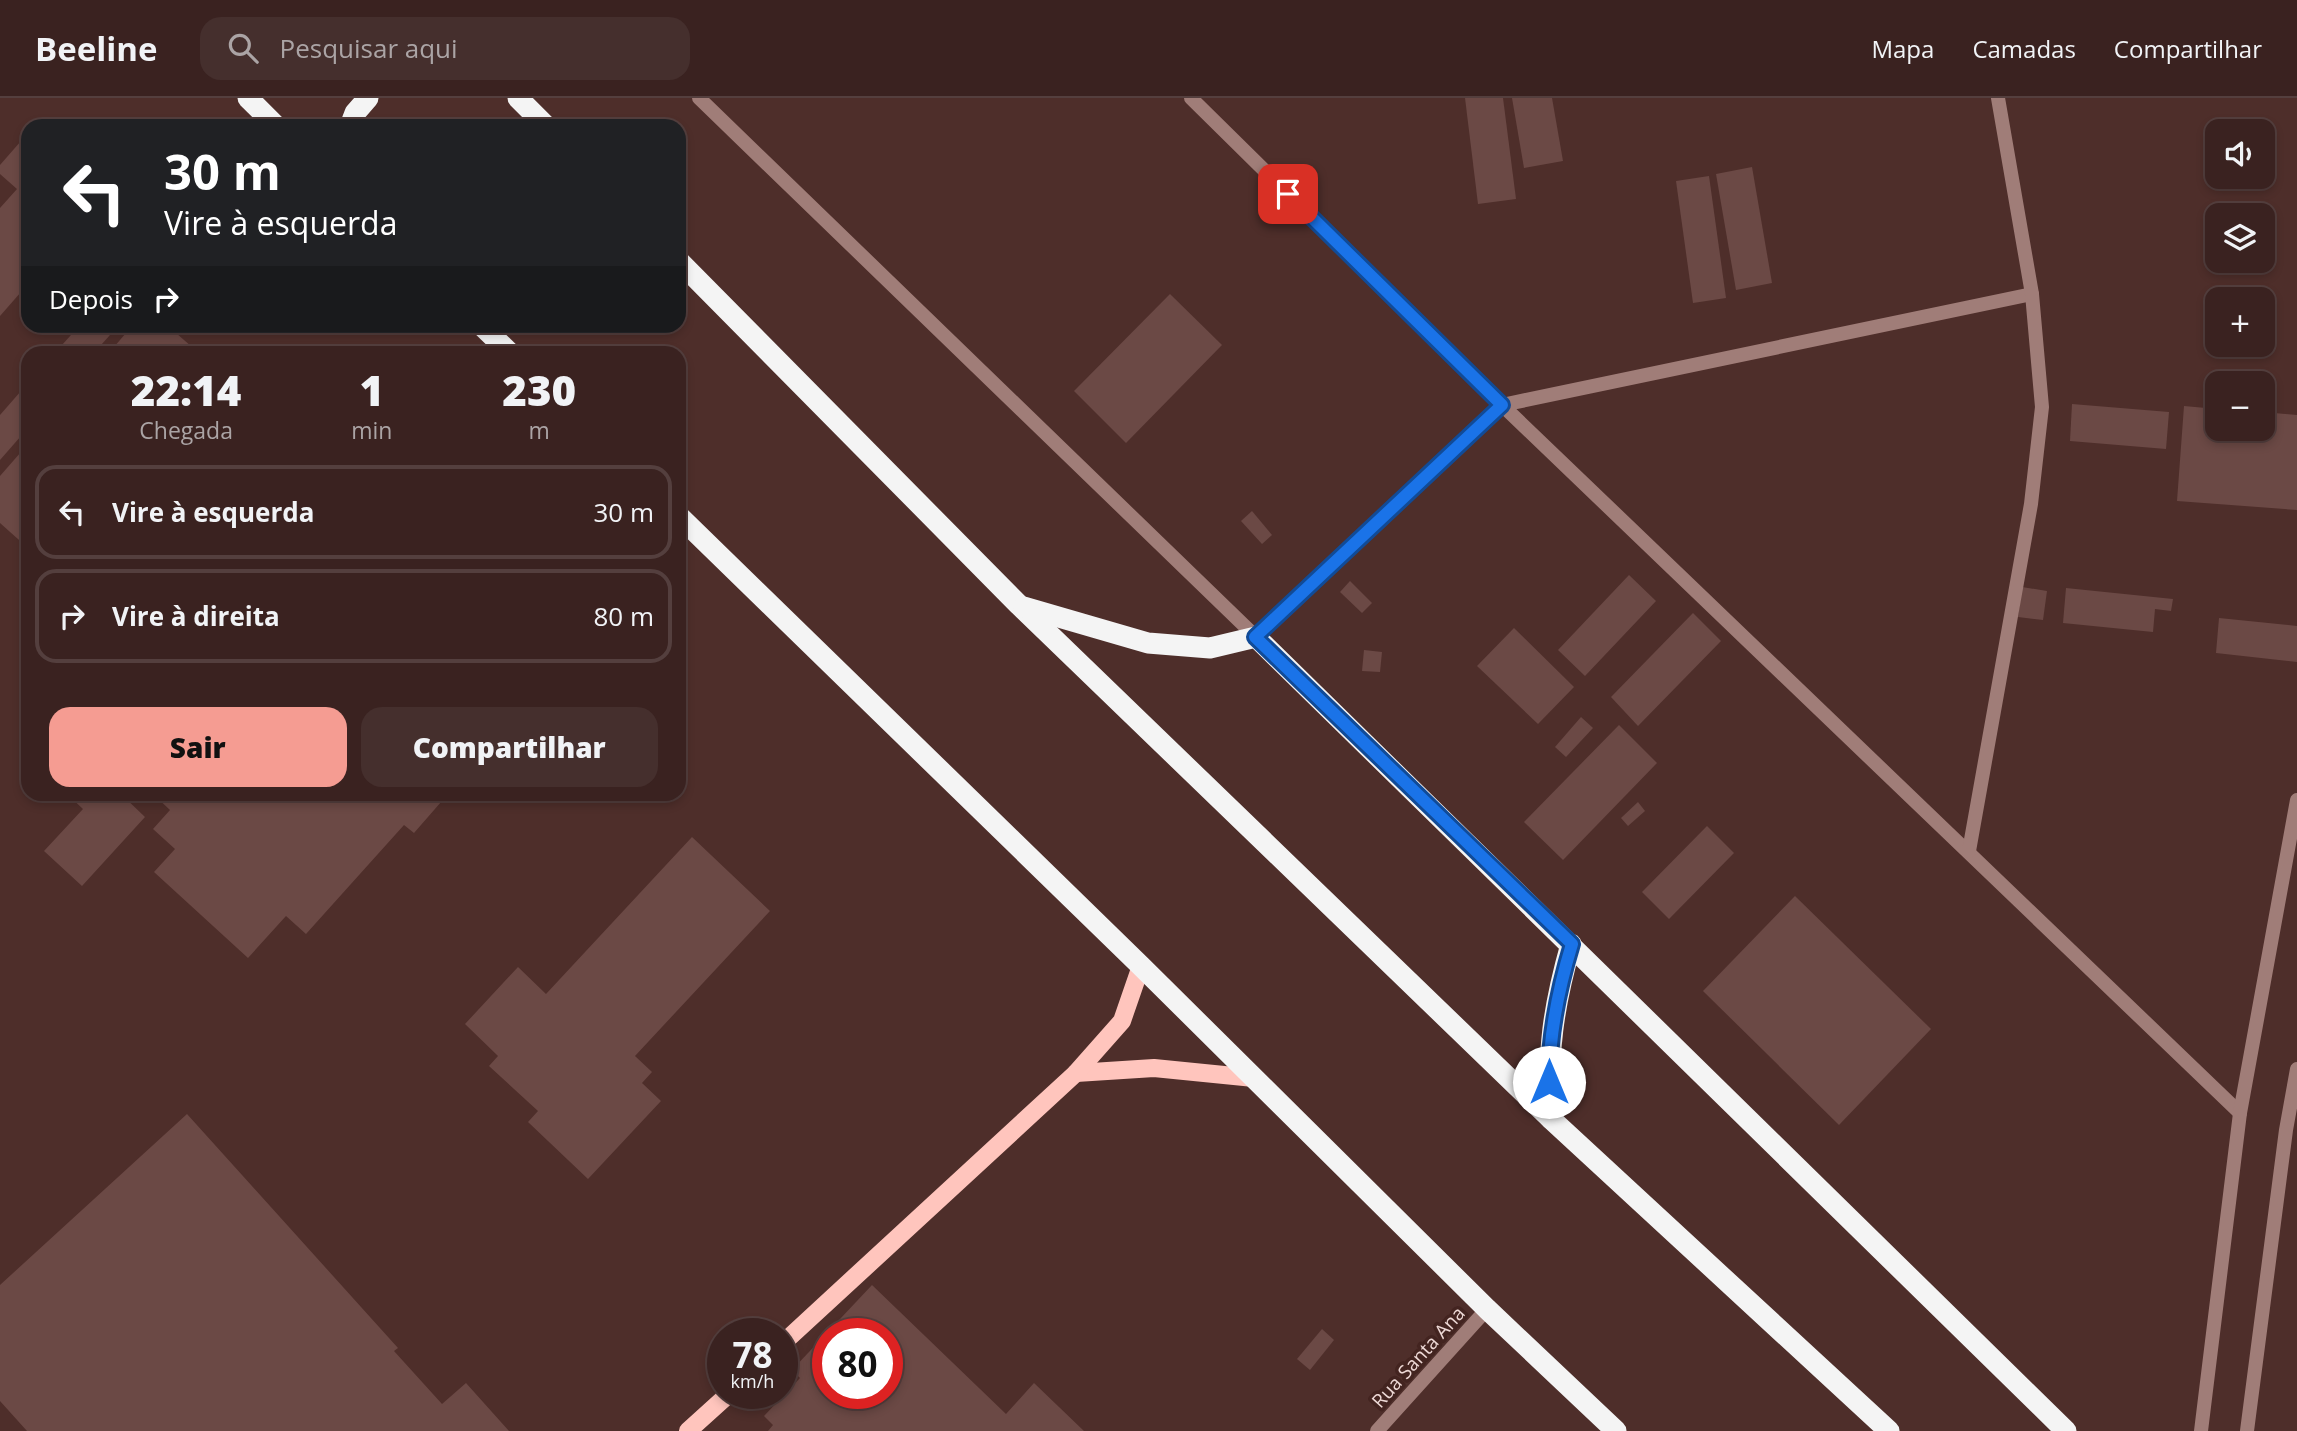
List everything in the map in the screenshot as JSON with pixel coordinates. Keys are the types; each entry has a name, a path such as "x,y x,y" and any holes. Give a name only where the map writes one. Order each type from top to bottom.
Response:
{"highway":[{"path":"248,98 269,119"},
{"path":"353,119 368,98"},
{"path":"518,98 539,119"},
{"path":"686,268 1019,605 1551,1119 1889,1431"},
{"path":"489,333 503,346"},
{"path":"686,523 1141,966 1487,1310 1616,1431"},
{"path":"1019,605 1147,643 1210,648 1255,637 1572,944 2066,1431"},
{"path":"1551,1119 1549,1047 1555,1001 1572,944"}],"main road":[{"path":"798,1330 1076,1073 1122,1021 1141,966"},
{"path":"1076,1073 1154,1068 1254,1078"},
{"path":"688,1431 712,1409"}],"street":[{"path":"699,98 1255,637 1502,405 2032,293"},
{"path":"1191,98 1502,405 2241,1113"},
{"path":"1969,851 2031,504 2042,407 2032,293 1998,98"},
{"path":"2200,1431 2241,1113 2297,800"},
{"path":"2247,1431 2286,1130 2297,1069"},
{"name":"Rua Santa Ana","path":"1377,1431 1487,1310"}],"building":[{"path":"1465,98 1503,98 1516,199 1478,204"},
{"path":"1512,98 1552,98 1563,161 1524,168"},
{"path":"21,141 21,292 0,316 0,208 17,189 0,174 0,165"},
{"path":"1752,167 1772,283 1736,290 1716,174"},
{"path":"1709,176 1726,298 1693,303 1676,181"},
{"path":"1170,294 1222,345 1126,443 1074,391"},
{"path":"73,333 112,333 100,346 61,346"},
{"path":"126,333 176,333 191,346 115,346"},
{"path":"21,391 21,436 0,460 0,415"},
{"path":"2072,404 2169,412 2166,449 2070,441"},
{"path":"2184,406 2205,408 2205,441 2275,441 2275,413 2297,415 2297,510 2177,501"},
{"path":"21,452 21,542 0,523 0,476"},
{"path":"1252,511 1272,535 1262,544 1241,521"},
{"path":"1629,575 1656,601 1585,676 1558,650"},
{"path":"1350,581 1372,603 1362,613 1340,592"},
{"path":"2022,587 2047,591 2043,620 2018,617"},
{"path":"2066,588 2173,599 2171,611 2155,609 2153,632 2063,623"},
{"path":"1693,613 1721,641 1638,726 1611,697"},
{"path":"2219,618 2297,626 2297,662 2216,653"},
{"path":"1514,628 1574,687 1538,724 1477,666"},
{"path":"1364,650 1382,652 1380,672 1362,671"},
{"path":"1581,717 1593,728 1566,757 1555,747"},
{"path":"1619,725 1657,763 1563,860 1524,822"},
{"path":"74,801 128,801 145,817 82,886 44,851 83,809"},
{"path":"160,801 442,801 414,833 404,825 306,934 286,916 248,958 154,872 175,849 153,829 170,810"},
{"path":"1638,802 1645,811 1628,826 1621,818"},
{"path":"1707,826 1734,853 1669,919 1642,892"},
{"path":"692,837 770,911 635,1056 652,1072 642,1083 661,1101 588,1179 528,1122 538,1111 489,1066 498,1056 465,1024 518,967 546,994"},
{"path":"1795,896 1931,1029 1839,1125 1703,991"},
{"path":"187,1114 398,1348 394,1351 442,1404 466,1383 509,1431 27,1431 0,1401 0,1285"},
{"path":"872,1285 1006,1414 1034,1383 1084,1431 768,1431 773,1425 764,1416 771,1409 798,1409 798,1364 812,1349 812,1409 903,1409 903,1318 841,1318"},
{"path":"1322,1329 1334,1340 1310,1370 1297,1359"}],"route":[{"path":"1288,194 1502,405 1255,637 1572,944 1555,1001 1549,1047 1549,1082"}]}
